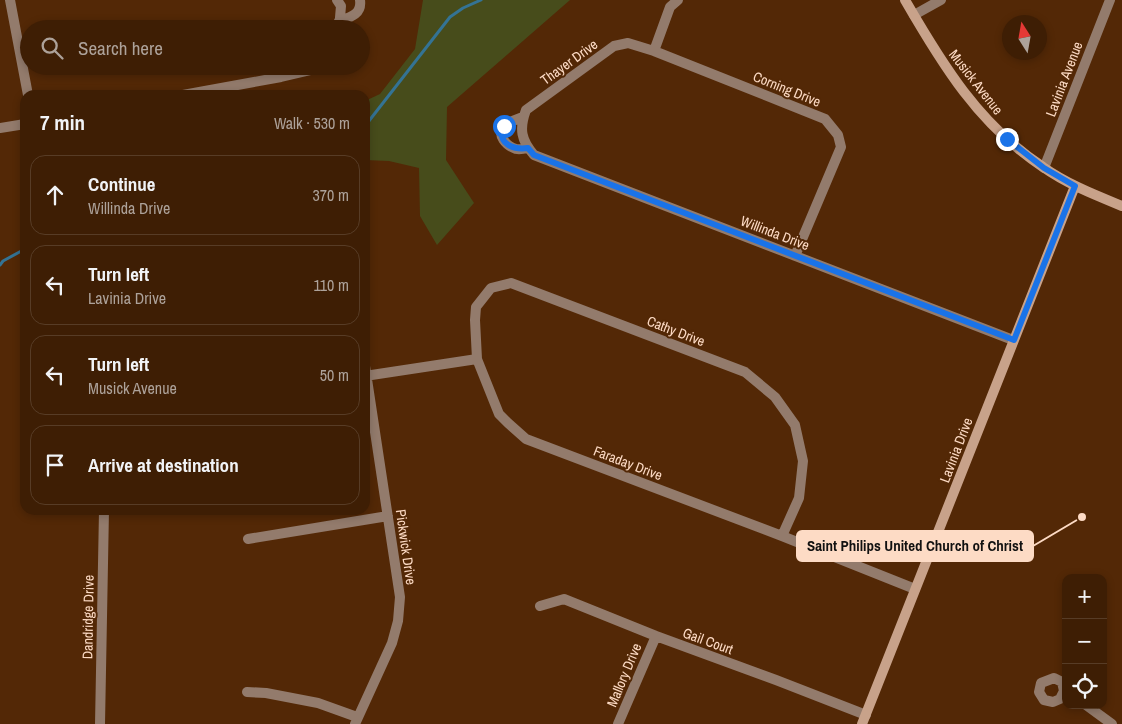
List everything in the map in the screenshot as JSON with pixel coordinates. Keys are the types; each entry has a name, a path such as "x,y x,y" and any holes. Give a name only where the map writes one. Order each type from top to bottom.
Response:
{"street":[{"path":"10,0 20,53"},
{"path":"346,20 358,12 361,7 360,0"},
{"path":"654,51 670,7 678,0"},
{"name":"Musick Avenue","path":"905,0 949,73 973,105 1007,139 1044,168 1075,186 1122,206"},
{"path":"914,15 942,0"},
{"name":"Lavinia Avenue","path":"1044,168 1110,0"},
{"path":"339,3 339,20"},
{"name":"Thayer Drive","path":"523,117 526,110 614,46 628,43 654,51"},
{"name":"Corning Drive","path":"654,51 824,119 838,135 841,147 796,256"},
{"path":"24,75 27,90"},
{"path":"210,90 290,75"},
{"path":"523,117 522,134 528,148"},
{"name":"Willinda Drive","path":"523,117 504,126 502,132 503,140 507,144 518,149 528,148 534,155 1014,340"},
{"path":"0,128 20,125"},
{"name":"Lavinia Drive","path":"864,719 1075,186"},
{"name":"Cathy Drive","path":"477,359 474,320 476,307 491,288 511,283 745,372 776,396 795,426 803,461 799,498 782,536"},
{"path":"370,372 477,359"},
{"name":"Faraday Drive","path":"477,359 499,414 526,439 782,536 915,589"},
{"name":"Pickwick Drive","path":"356,721 392,643 398,622 400,597 370,404"},
{"name":"Dandridge Drive","path":"100,724 104,515"},
{"path":"248,539 388,516"},
{"name":"Gail Court","path":"540,606 564,599 656,636 776,680 864,719"},
{"name":"Mallory Drive","path":"618,724 656,636"},
{"path":"247,692 266,693 318,703 356,721"},
{"path":"1091,709 1112,724"}],"green space":[{"path":"423,0 570,0 447,107 446,160 474,203 437,245 420,216 419,168 389,161 370,160 370,99 380,94 415,49"}],"waterway":[{"path":"370,120 450,17 463,8 481,0"},
{"path":"0,265 3,261 20,252"}],"place":[{"name":"Saint Philips United Church of Christ","path":"1082,517"}],"route":[{"path":"504,126 502,132 503,140 518,149 528,148 534,155 1014,340 1075,186 1044,168 1007,139"}]}
